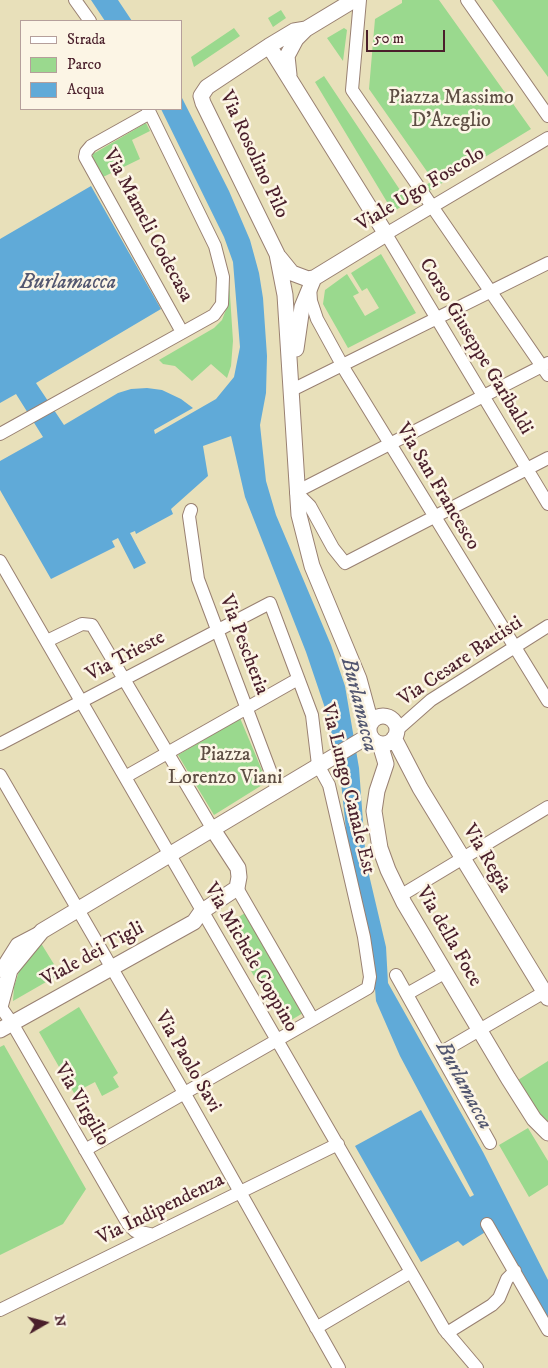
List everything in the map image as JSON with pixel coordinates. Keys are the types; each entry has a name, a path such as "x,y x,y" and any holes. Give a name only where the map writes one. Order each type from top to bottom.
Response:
{"street":[{"path":"75,0 89,20"},
{"path":"354,0 306,28 294,32 269,46 386,234"},
{"path":"360,0 352,90 490,292 546,368 484,397 296,492 310,506 323,531 345,563 548,458"},
{"path":"467,0 548,116"},
{"path":"290,81 287,62 289,49 306,28"},
{"name":"Via Rosolino Pilo","path":"269,46 207,87 201,96 277,254 296,276 312,282 299,321 292,390"},
{"path":"3,434 218,312 223,297 223,277 208,228 149,111"},
{"name":"Via Mameli Codecasa","path":"149,111 91,146 86,152 85,157 182,332"},
{"name":"Viale Ugo Foscolo","path":"312,282 386,234 548,138"},
{"name":"Corso Giuseppe Garibaldi","path":"386,234 548,504"},
{"name":"Via Rosolino Pilo","path":"277,254 285,295 292,390 296,492 307,551 359,679 379,735 394,722 385,716 359,679"},
{"path":"292,390 548,263"},
{"name":"Via San Francesco","path":"312,282 315,314 342,364 434,518 548,701"},
{"name":"Via Pescheria","path":"191,510 189,516 195,566 278,789"},
{"path":"307,551 323,531"},
{"name":"Via Michele Coppino","path":"0,561 275,1040 338,1144 447,1333 477,1368"},
{"name":"Via Trieste","path":"0,744 270,603"},
{"name":"Via Lungo Canale Est","path":"270,603 312,715 320,764 328,785 364,937 370,977 368,988 312,1018"},
{"path":"47,642 82,624 90,623 212,828 238,868 237,888 312,1018 185,1094 85,1150"},
{"name":"Via Cesare Battisti","path":"379,735 548,626"},
{"path":"125,777 298,679"},
{"path":"0,971 17,944 77,911 320,764 379,735"},
{"name":"Via Regia","path":"379,735 411,773 547,993"},
{"name":"Via della Foce","path":"379,735 386,764 375,798 375,816 384,859 400,896 480,1030 534,1119 548,1132"},
{"name":"Via Paolo Savi","path":"0,775 110,968 185,1094 239,1194 339,1368"},
{"path":"400,896 548,807"},
{"name":"Viale dei Tigli","path":"6,1027 194,922 201,912 237,888"},
{"path":"0,1006 10,970 42,931"},
{"path":"407,994 446,972"},
{"path":"396,975 490,1143"},
{"path":"440,1053 547,993"},
{"name":"Via Virgilio","path":"0,1006 6,1027 85,1150 128,1224"},
{"name":"Via Indipendenza","path":"0,1310 150,1234 239,1194 338,1144"},
{"path":"128,1224 135,1231 150,1234"},
{"path":"126,1247 129,1238 128,1224"},
{"path":"487,1224 548,1330"},
{"path":"316,1328 411,1272"},
{"path":"447,1333 492,1305 499,1298 507,1279 515,1272"}],"green space":[{"name":"Piazza Massimo D'Azeglio","path":"402,0 439,0 531,129 429,191 425,186 433,180 369,89 375,19 402,3"},
{"name":"Piazza Massimo D'Azeglio","path":"492,0 548,0 548,77"},
{"path":"281,10 286,18 273,27 268,18"},
{"path":"234,28 240,36 194,67 191,57"},
{"name":"Piazza Massimo D'Azeglio","path":"344,28 347,30 343,61 327,38"},
{"name":"Piazza Massimo D'Azeglio","path":"324,76 408,202 393,212 315,82"},
{"path":"146,123 150,131 132,140 140,159 101,178 92,158 93,154"},
{"path":"381,254 416,313 348,348 323,304 325,290 347,274 359,293 353,296 365,316 379,308 367,288 362,291 351,273"},
{"path":"229,280 233,341 231,366 227,378 211,364 192,381 175,366 163,364 159,360 214,328 222,320 227,307"},
{"name":"Piazza Lorenzo Viani","path":"240,718 267,782 214,815 178,755"},
{"path":"245,913 303,1013 283,1025 228,932 238,926 234,920"},
{"path":"39,940 60,974 13,1001 14,987 22,962"},
{"path":"79,1007 118,1073 113,1077 119,1087 102,1096 95,1082 74,1093 39,1032"},
{"path":"4,1045 86,1189 63,1224 0,1255 0,1047"},
{"path":"548,1061 548,1123 537,1112 518,1080"},
{"path":"528,1128 548,1161 548,1185 529,1197 499,1145"}],"water":[{"path":"91,0 118,0 131,20 104,20"},
{"name":"Burlamacca","path":"182,98 229,191 250,240 259,273 263,298 267,356 266,393 260,425 266,481 276,515 331,645 345,686 359,768 366,862 386,947 388,983 483,1152 548,1280 548,1318 487,1231 463,1246 458,1241 421,1262 355,1146 421,1110 470,1197 474,1195 400,1056 376,1001 374,976 349,858 339,763 326,711 306,652 245,497 231,436 203,446 208,476 171,509 173,514 136,534 135,531 130,533 146,563 134,569 118,538 112,541 115,547 51,579 0,490 0,461 43,437 16,394 0,403 0,239 91,186 161,309 36,383 64,425 118,393 131,389 147,388 162,390 181,399 193,408 154,430 155,434 216,399 234,377 240,347 233,262 224,237 161,110 182,110"}]}
